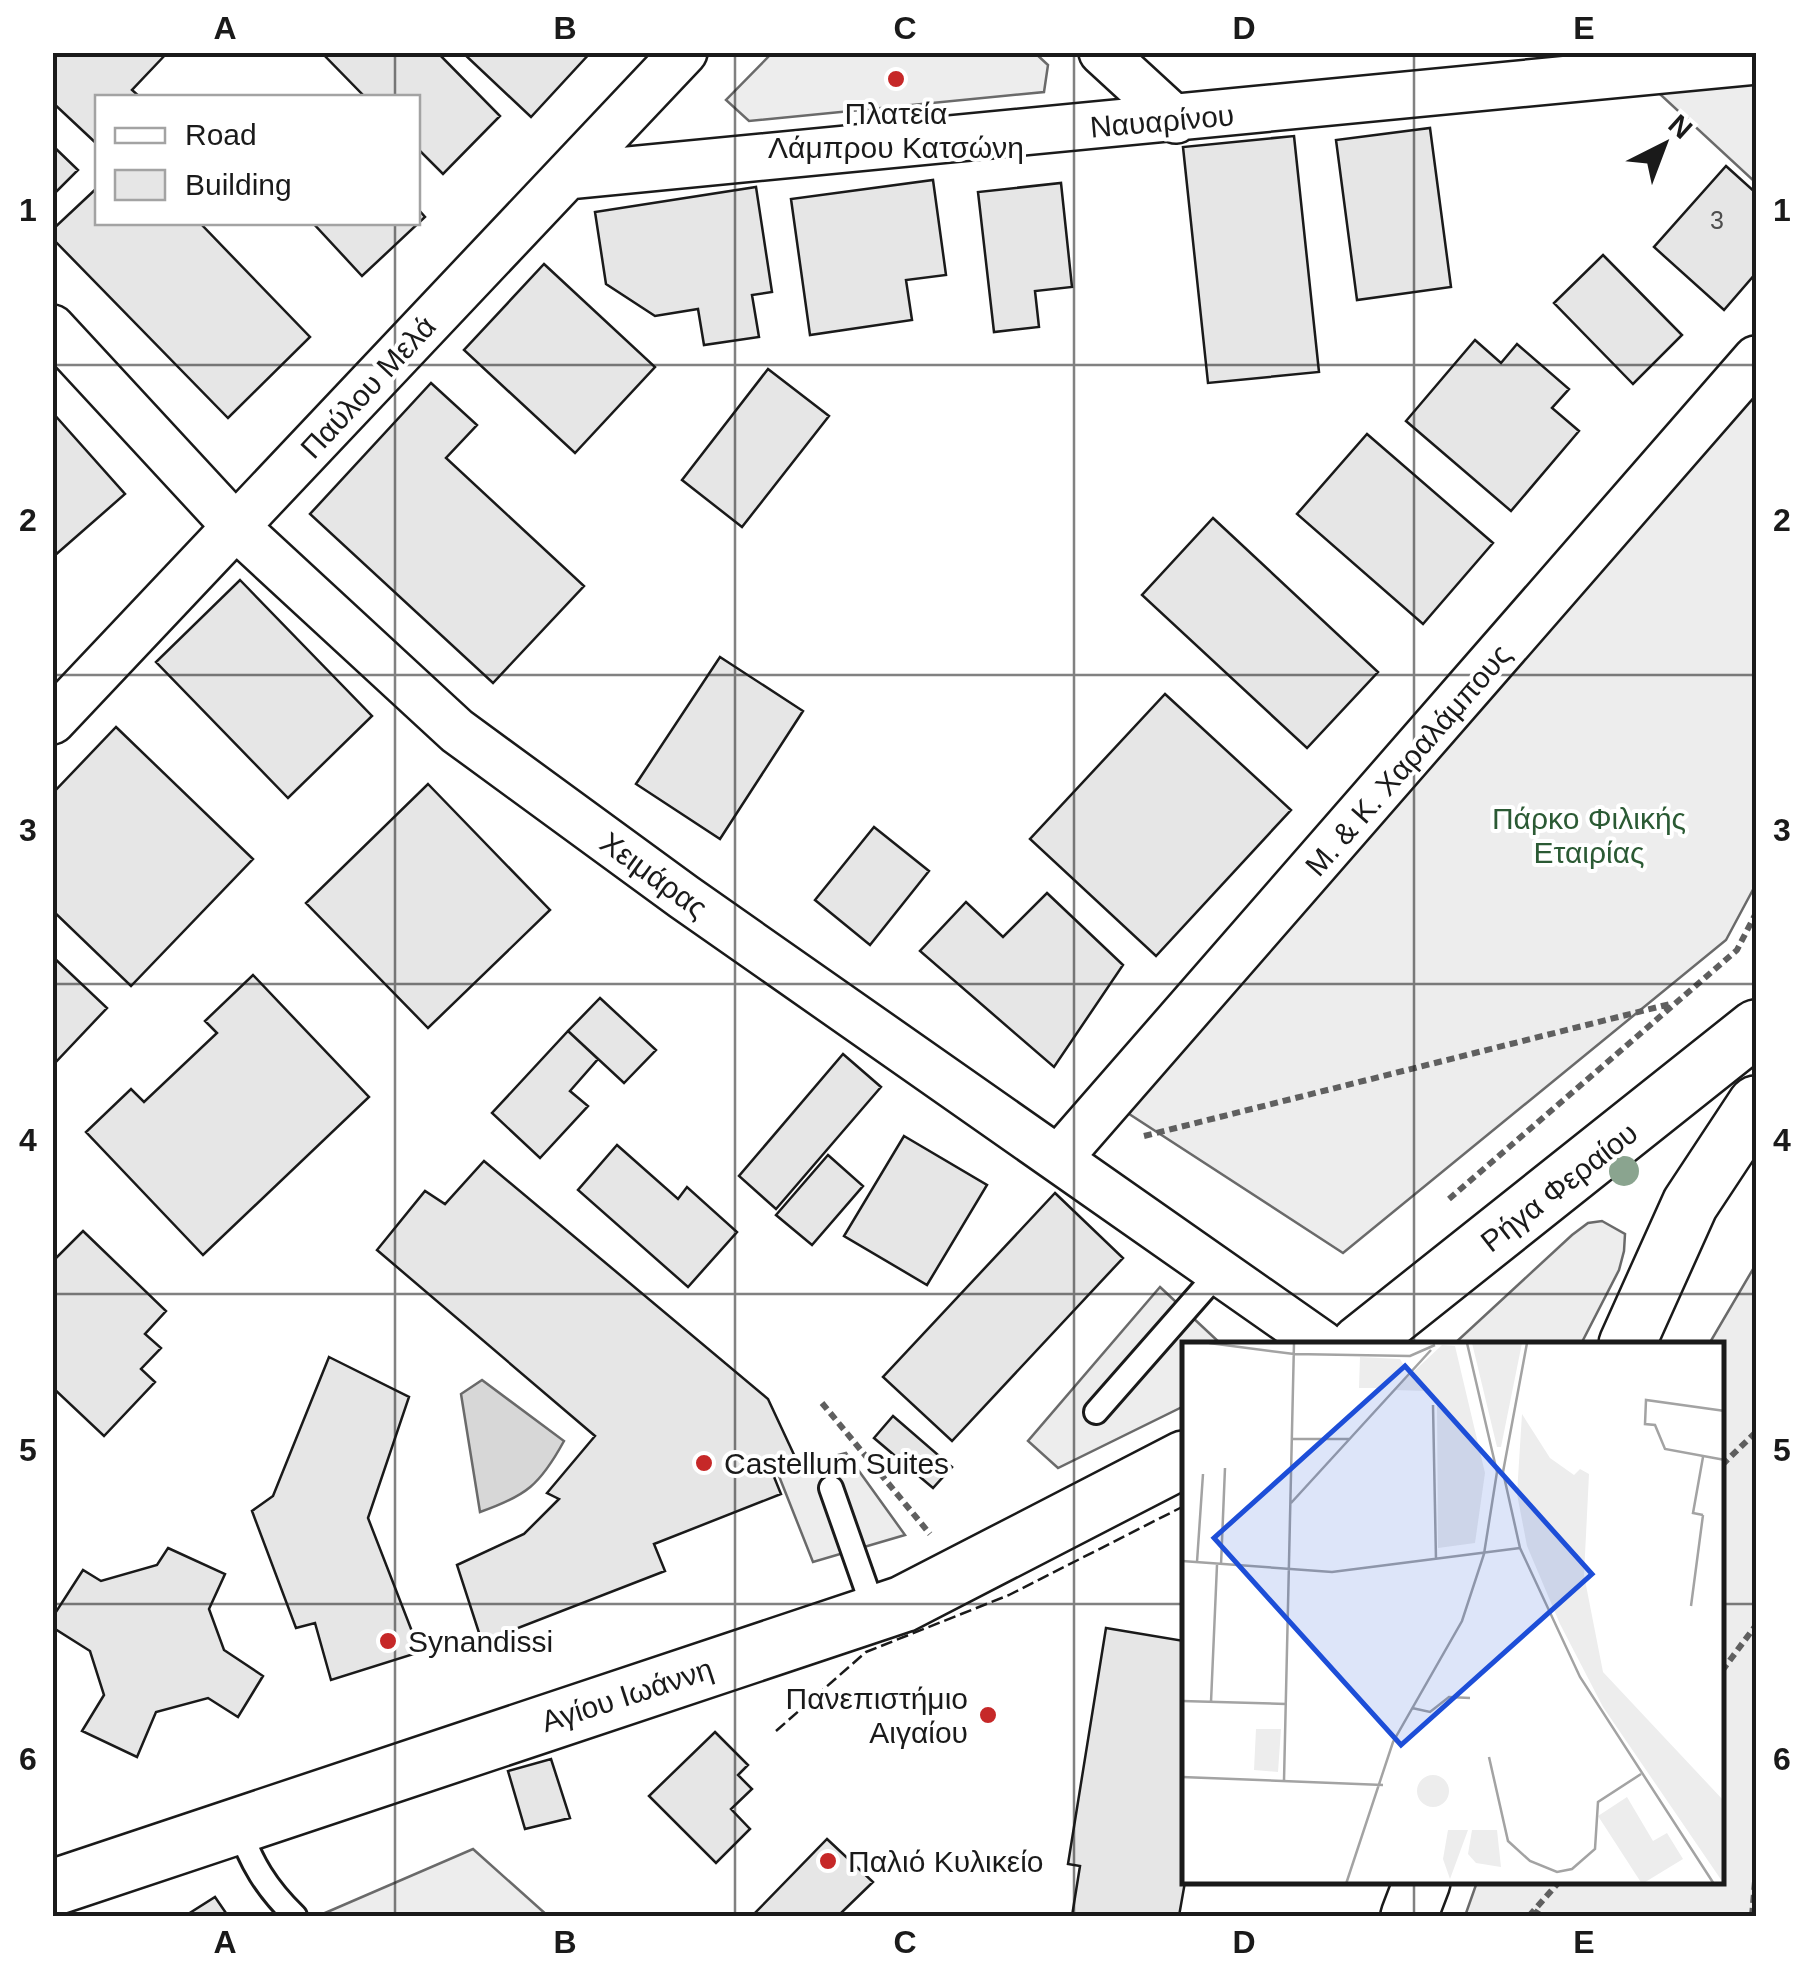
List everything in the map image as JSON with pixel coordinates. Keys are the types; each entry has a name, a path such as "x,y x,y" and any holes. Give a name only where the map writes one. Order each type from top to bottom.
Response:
{"street":[{"name":"Παύλου Μελά","path":"52,721 684,52"},
{"path":"1102,52 1176,120"},
{"name":"Ναυαρίνου","path":"567,176 1756,61"},
{"name":"Χειμάρας","path":"52,328 236,527 457,732 1069,1147 1218,1273 1319,1342"},
{"name":"Μ. & Κ. Χαραλάμπους","path":"1069,1147 1756,360"},
{"name":"Ρήγα Φεραίου","path":"1362,1342 1756,1028"},
{"path":"1629,1342 1690,1204 1756,1104"},
{"name":"Αγίου Ιωάννη","path":"52,1888 903,1604 1182,1460"},
{"path":"1409,1916 1421,1884"}],"lane":[{"path":"1096,1412 1218,1273"},
{"path":"830,1488 875,1614"},
{"path":"238,1824 248,1854 270,1892 294,1916"}],"path":[{"path":"1438,1207 1736,950 1756,913"},
{"path":"1069,1147 1099,1148 1676,1002"},
{"path":"822,1404 940,1546"},
{"path":"1724,1463 1756,1432"},
{"path":"1724,1668 1756,1625"},
{"path":"1752,1916 1756,1870"},
{"path":"1531,1914 1557,1884"},
{"path":"1531,1914 1542,1916"}],"shaded area":[{"name":"Πλατεία Λάμπρου Κατσώνη","path":"1034,52 1048,65 1044,92 749,121 726,100 772,53"},
{"path":"1756,71 1756,183 1636,72"},
{"name":"Πάρκο Φιλικής Εταιρίας","path":"1756,394 1756,884 1726,940 1343,1253 1123,1110"},
{"path":"1602,1221 1625,1234 1619,1270 1582,1342 1456,1342 1572,1235 1588,1223"},
{"path":"1756,1264 1756,1916 1465,1916 1476,1884 1724,1884 1724,1342 1710,1342"},
{"path":"1160,1287 1219,1342 1182,1342 1182,1407 1058,1468 1028,1441"},
{"path":"482,1380 564,1441 530,1487 480,1512 461,1394"},
{"path":"846,1453 905,1535 813,1562 777,1471"},
{"path":"473,1849 548,1916 318,1916"}],"building":[{"path":"53,52 168,52 132,90 138,95 95,95 95,142 52,102"},
{"path":"321,52 437,52 500,116 443,174 420,151 420,95 363,95"},
{"path":"462,52 591,52 531,117"},
{"path":"1430,128 1451,287 1357,300 1336,140"},
{"path":"1294,136 1319,372 1208,383 1183,147"},
{"path":"52,145 78,170 52,196"},
{"path":"1726,166 1756,193 1756,273 1724,310 1654,247"},
{"path":"933,180 946,275 906,280 912,320 810,335 791,199"},
{"path":"1061,183 1072,287 1035,291 1039,327 994,332 978,192"},
{"path":"756,187 772,292 752,295 759,337 704,345 698,309 655,316 606,284 595,212"},
{"path":"95,190 95,225 202,225 310,337 228,418 52,238 52,230"},
{"path":"315,225 416,225 362,276"},
{"path":"1603,255 1682,335 1633,384 1554,303"},
{"path":"544,264 655,367 575,453 464,350"},
{"path":"1475,340 1501,363 1517,344 1569,389 1552,408 1579,431 1511,511 1406,421"},
{"path":"768,369 829,416 742,527 682,480"},
{"path":"431,383 477,425 446,458 584,586 493,683 310,514"},
{"path":"52,412 125,494 53,557 52,556"},
{"path":"1367,434 1493,543 1423,624 1297,514"},
{"path":"1213,518 1378,672 1307,748 1142,595"},
{"path":"240,580 372,716 288,798 156,662"},
{"path":"720,657 803,711 720,839 636,784"},
{"path":"1165,694 1291,810 1156,956 1030,839"},
{"path":"116,727 253,859 131,986 52,910 52,794"},
{"path":"428,784 550,910 428,1028 306,903"},
{"path":"874,827 929,871 870,945 815,900"},
{"path":"1047,893 1123,965 1054,1067 920,951 966,902 1003,937"},
{"path":"52,956 107,1008 54,1064 52,1062"},
{"path":"253,975 369,1097 203,1255 86,1132 131,1089 144,1102 217,1033 205,1021"},
{"path":"600,998 656,1050 624,1083 568,1031"},
{"path":"568,1031 598,1059 570,1091 588,1106 540,1158 492,1113"},
{"path":"843,1054 881,1087 776,1209 739,1176"},
{"path":"904,1136 987,1185 927,1285 844,1236"},
{"path":"617,1145 678,1199 687,1187 737,1232 688,1287 578,1190"},
{"path":"828,1155 863,1186 812,1245 776,1215"},
{"path":"484,1161 768,1399 796,1459 770,1467 781,1494 654,1544 665,1571 482,1642 457,1565 524,1534 559,1499 547,1493 595,1436 377,1250 425,1191 445,1204"},
{"path":"1055,1193 1123,1258 952,1441 883,1377"},
{"path":"83,1231 166,1311 145,1334 161,1348 141,1369 155,1382 104,1436 52,1387 52,1262"},
{"path":"329,1357 409,1397 368,1518 420,1652 331,1680 315,1623 296,1628 252,1511 273,1496"},
{"path":"893,1416 952,1467 933,1488 874,1438"},
{"path":"168,1548 225,1574 209,1609 224,1650 263,1676 238,1717 208,1698 156,1712 137,1757 82,1731 104,1695 90,1651 52,1627 52,1618 83,1570 101,1581 157,1565"},
{"path":"1106,1628 1182,1641 1185,1884 1179,1916 1072,1916 1080,1866 1068,1864"},
{"path":"715,1732 748,1765 738,1775 752,1789 731,1809 750,1829 716,1863 649,1796"},
{"path":"551,1759 570,1818 525,1829 508,1771"},
{"name":"Παλιό Κυλικείο","path":"827,1839 873,1882 838,1916 752,1916"},
{"path":"215,1897 228,1916 185,1916"}],"fence":[{"path":"776,1731 866,1652 1009,1595 1182,1507"}],"place":[{"name":"Πλατεία Λάμπρου Κατσώνη","path":"896,79"},
{"name":"Castellum Suites","path":"704,1463"},
{"name":"Synandissi","path":"388,1641"},
{"name":"Πανεπιστήμιο Αιγαίου","path":"988,1715"},
{"name":"Παλιό Κυλικείο","path":"828,1861"}]}
